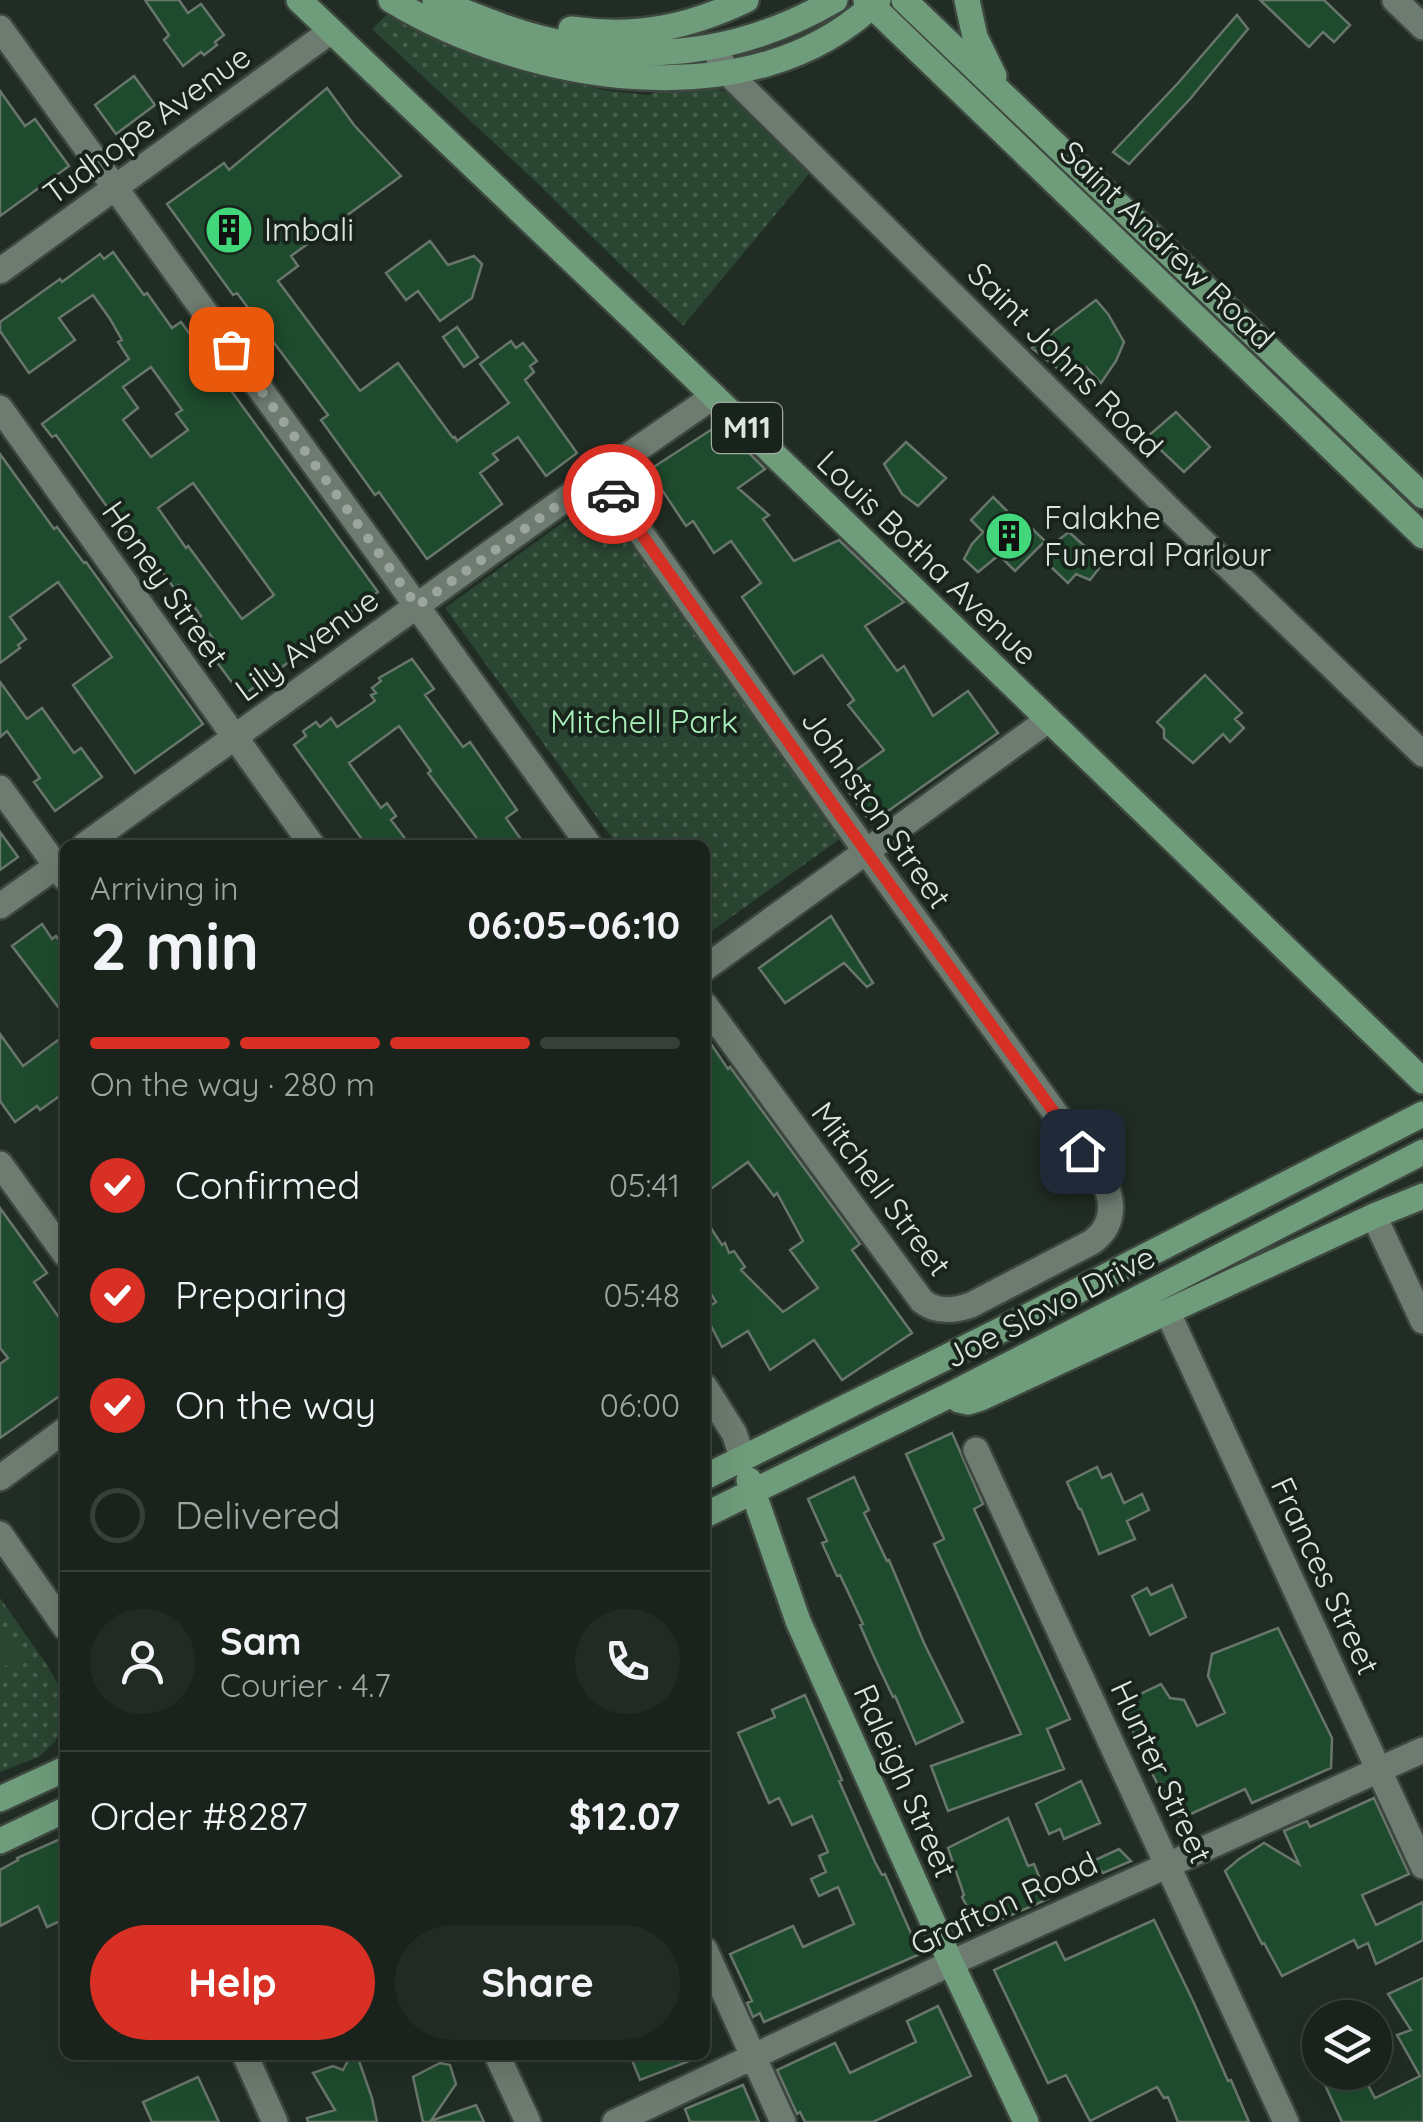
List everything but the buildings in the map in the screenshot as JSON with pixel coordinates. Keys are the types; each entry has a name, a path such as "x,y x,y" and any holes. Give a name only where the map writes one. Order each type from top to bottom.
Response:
{"main road":[{"name":"Louis Botha Avenue","path":"299,0 1423,1081"},
{"path":"390,0 470,39 530,60 624,77 726,72 766,63 808,47 842,28 872,2"},
{"path":"435,0 542,39 646,52 712,48 774,30 835,0"},
{"path":"501,25 648,31 694,22 746,0"},
{"name":"Saint Andrew Road","path":"904,0 1423,496"},
{"path":"967,0 984,59 1000,85 1029,118"},
{"name":"Saint Andrew Road","path":"872,2 1423,536"},
{"name":"Joe Slovo Drive","path":"710,1474 1423,1114"},
{"name":"Joe Slovo Drive","path":"710,1514 1423,1152"},
{"path":"952,1394 961,1402 982,1398 1423,1196"},
{"name":"Raleigh Street","path":"743,1459 798,1622 1026,2122"},
{"path":"0,1798 60,1771"},
{"path":"0,1842 60,1812"}],"street":[{"path":"1395,0 1423,27"},
{"path":"0,28 586,840"},
{"name":"Tudhope Avenue","path":"0,271 331,31"},
{"name":"Saint Johns Road","path":"712,48 726,72 1423,754"},
{"name":"Lily Avenue","path":"93,840 714,396"},
{"name":"Honey Street","path":"0,408 308,840"},
{"name":"Johnston Street","path":"600,475 1102,1180"},
{"path":"710,964 1048,720"},
{"path":"0,788 60,865"},
{"path":"0,906 60,869"},
{"name":"Mitchell Street","path":"710,1012 927,1306 949,1310 970,1305 1092,1242 1108,1227 1110,1216 1109,1193 1102,1180"},
{"path":"0,1164 60,1247"},
{"path":"1374,1216 1423,1321"},
{"name":"Frances Street","path":"1168,1313 1423,1866"},
{"path":"710,1394 734,1433 743,1459"},
{"path":"0,1478 60,1434"},
{"name":"Hunter Street","path":"976,1450 1286,2122"},
{"path":"0,1534 60,1620"},
{"name":"Grafton Road","path":"615,2122 951,1963 1423,1750"},
{"path":"710,1961 783,2122"},
{"path":"248,2060 275,2122"},
{"path":"500,2060 528,2122"}],"green space":[{"path":"395,7 520,64 603,90 648,95 680,86 716,88 731,95 815,167 683,326 372,29"},
{"name":"Mitchell Park","path":"598,497 844,836 710,932 710,840 613,840 445,608"},
{"path":"0,1598 60,1688 60,1729 55,1742 39,1757 0,1772"},
{"path":"0,1623 22,1655 0,1669"}],"way so far":[{"path":"231,349 417,606 600,475 613,494"}],"place":[{"name":"Imbali","path":"229,230"},
{"name":"Falakhe Funeral Parlour","path":"1009,536"}],"route":[{"path":"613,494 1082,1151"}]}
